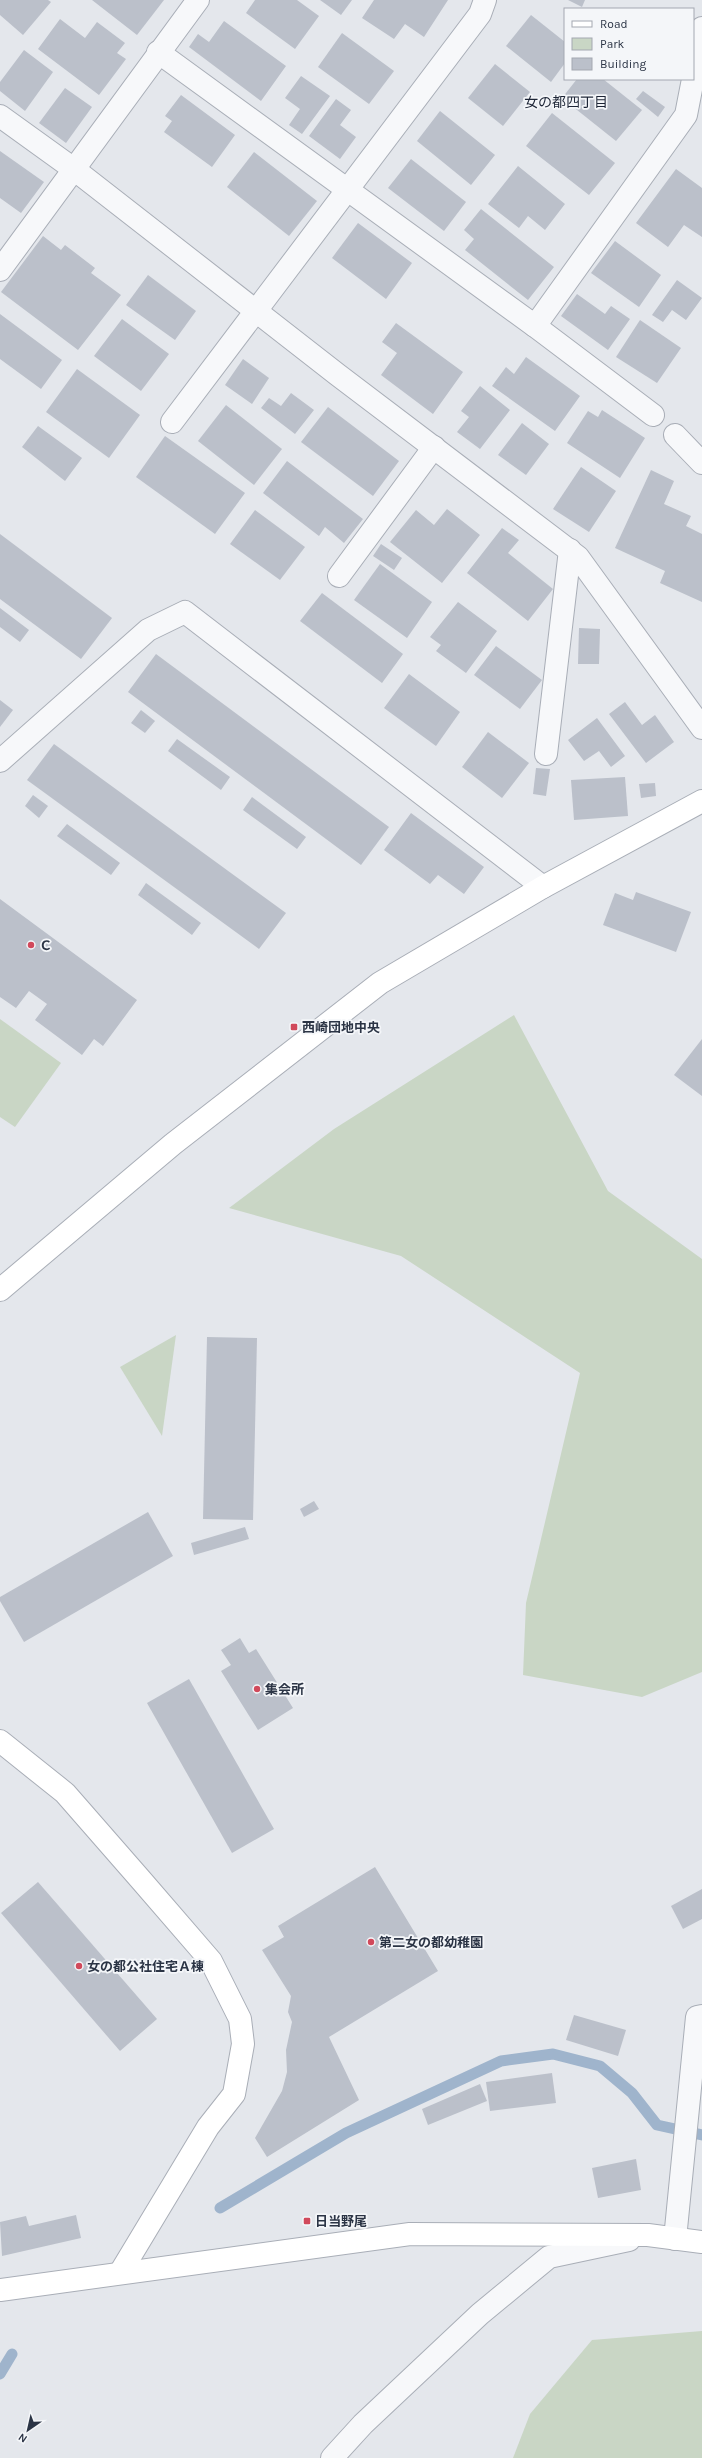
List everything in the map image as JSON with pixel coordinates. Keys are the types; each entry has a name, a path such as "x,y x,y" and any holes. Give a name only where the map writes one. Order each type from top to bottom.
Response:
{"street":[{"path":"0,270 75,170 158,52 198,0"},
{"path":"172,422 255,310 480,14 485,0"},
{"path":"694,72 702,28"},
{"path":"158,52 535,326 653,415"},
{"path":"535,326 686,115 693,80"},
{"path":"0,116 75,170 255,310 570,550 578,557 702,728"},
{"path":"675,435 702,463"},
{"path":"339,576 434,447"},
{"path":"546,754 570,550"},
{"path":"0,761 148,630 185,612 543,887"},
{"path":"0,1290 174,1144 380,983 543,887 702,801"},
{"path":"0,1741 65,1793 211,1961 240,2019 243,2044 234,2094 208,2127 120,2273"},
{"path":"675,2239 698,2017 702,2016"},
{"path":"0,2290 410,2234 648,2236 702,2242"},
{"path":"332,2458 363,2424 480,2314 549,2257 648,2236"}],"green space":[{"path":"514,1015 608,1191 702,1259 702,1672 642,1697 523,1675 526,1603 580,1373 401,1256 229,1208 334,1129"},
{"path":"0,1019 61,1063 15,1127 0,1117"},
{"path":"176,1335 162,1436 120,1367"},
{"path":"702,2331 702,2458 513,2458 530,2414 592,2340"}],"building":[{"path":"0,0 48,0 51,2 23,35 0,15"},
{"path":"92,0 164,0 137,35"},
{"path":"255,0 297,0 319,16 295,49 246,13"},
{"path":"320,0 352,0 341,15"},
{"path":"374,0 448,0 424,37 405,24 394,39 362,18"},
{"path":"568,0 585,0 582,7"},
{"path":"531,15 564,41 564,64 551,82 506,46"},
{"path":"60,19 85,38 97,22 125,43 117,53 126,59 99,95 38,49"},
{"path":"224,21 286,66 261,101 189,47 198,34 209,42"},
{"path":"342,33 394,71 369,104 318,67"},
{"path":"24,50 53,72 25,111 0,91 0,82"},
{"path":"495,64 530,92 503,126 468,98"},
{"path":"301,76 330,96 302,134 289,125 300,109 285,98"},
{"path":"576,80 604,80 642,110 616,141 562,98"},
{"path":"65,88 92,107 66,143 39,123"},
{"path":"643,91 665,107 658,117 636,99"},
{"path":"181,95 235,135 212,167 164,132 172,121 165,116"},
{"path":"336,99 351,110 340,125 356,137 340,159 309,136"},
{"path":"440,111 495,155 471,185 417,141"},
{"path":"552,113 615,163 589,195 526,146"},
{"path":"0,151 44,182 21,213 0,198"},
{"path":"254,152 317,201 289,236 227,187"},
{"path":"411,159 466,202 444,231 388,188"},
{"path":"518,166 565,204 545,230 528,216 519,228 488,204"},
{"path":"676,169 702,188 702,237 684,225 668,247 636,223"},
{"path":"481,209 554,267 528,300 465,250 474,239 464,230"},
{"path":"358,223 412,263 386,299 332,258"},
{"path":"43,236 61,250 65,245 95,268 91,273 121,295 78,350 1,292"},
{"path":"615,241 661,275 639,307 591,273"},
{"path":"148,275 196,311 175,340 126,305"},
{"path":"677,280 702,298 686,320 672,310 663,322 652,315"},
{"path":"577,294 605,314 611,306 630,319 608,350 561,316"},
{"path":"0,314 62,360 41,389 0,359"},
{"path":"122,319 169,354 141,391 94,356"},
{"path":"640,320 681,348 657,383 616,357"},
{"path":"396,323 463,372 433,414 381,375 397,353 382,342"},
{"path":"526,357 580,396 555,431 492,386 506,367 514,374"},
{"path":"243,359 269,378 252,404 225,385"},
{"path":"77,369 140,415 109,458 46,412"},
{"path":"480,386 510,410 480,449 457,432 469,417 461,411"},
{"path":"291,393 314,410 295,434 261,408 269,398 281,406"},
{"path":"226,405 282,449 254,485 198,441"},
{"path":"328,407 399,461 373,496 301,442"},
{"path":"602,410 645,438 620,478 567,443 588,411 598,417"},
{"path":"522,423 549,444 526,475 498,455"},
{"path":"38,426 82,458 65,481 22,447"},
{"path":"165,436 245,493 215,534 136,477"},
{"path":"287,461 363,519 344,543 325,527 319,536 263,493"},
{"path":"581,467 616,491 589,532 553,509"},
{"path":"651,470 674,481 664,504 691,516 686,526 702,534 702,602 660,583 665,571 615,548"},
{"path":"447,509 480,535 442,583 390,542 416,510 434,525"},
{"path":"255,510 305,547 280,580 230,544"},
{"path":"502,528 519,540 508,553 553,589 528,621 467,573"},
{"path":"0,534 112,618 81,659 0,599"},
{"path":"381,544 402,558 394,570 373,556"},
{"path":"380,564 432,602 407,638 354,600"},
{"path":"322,593 403,654 382,683 300,621"},
{"path":"458,602 497,631 466,673 436,651 441,645 430,637"},
{"path":"0,608 29,630 20,642 0,627"},
{"path":"579,628 600,629 599,664 578,664"},
{"path":"496,646 542,680 520,709 474,675"},
{"path":"156,654 389,827 361,865 128,692"},
{"path":"409,674 460,712 436,746 384,708"},
{"path":"0,700 13,710 0,727"},
{"path":"625,702 642,725 655,715 674,742 646,763 609,714"},
{"path":"141,710 155,721 145,733 131,723"},
{"path":"597,718 625,756 611,767 599,751 584,761 568,740"},
{"path":"488,732 529,763 502,798 462,767"},
{"path":"177,739 230,777 221,790 168,751"},
{"path":"54,744 286,913 259,949 27,780"},
{"path":"536,768 550,769 546,796 533,794"},
{"path":"625,777 628,816 574,820 571,780"},
{"path":"655,783 656,796 641,798 639,784"},
{"path":"33,795 48,806 39,818 25,806"},
{"path":"252,797 306,837 297,849 243,810"},
{"path":"411,813 484,867 464,894 438,875 430,884 384,850"},
{"path":"67,824 120,863 111,875 57,836"},
{"path":"146,883 201,923 192,935 138,895"},
{"path":"636,892 691,912 676,952 603,925 615,893 633,900"},
{"name":"Ｃ","path":"0,899 137,1000 103,1046 94,1039 82,1055 35,1020 47,1004 29,991 16,1008 0,997"},
{"path":"702,1039 702,1096 674,1075"},
{"path":"207,1337 257,1338 253,1520 203,1519"},
{"path":"314,1501 319,1509 304,1517 300,1509"},
{"path":"148,1512 173,1556 24,1642 0,1601 0,1597"},
{"path":"245,1527 249,1539 194,1555 191,1543"},
{"name":"集会所","path":"240,1638 249,1653 256,1649 293,1708 258,1730 221,1671 231,1665 221,1650"},
{"path":"189,1679 274,1829 232,1853 147,1703"},
{"path":"375,1867 438,1971 329,2037 359,2100 267,2157 255,2138 282,2091 287,2072 286,2050 292,2022 288,2012 291,1996 262,1950 284,1937 278,1926"},
{"name":"女の都公社住宅Ａ棟","path":"38,1882 157,2019 120,2051 1,1913"},
{"path":"702,1889 702,1919 683,1929 671,1906"},
{"path":"574,2015 626,2030 618,2056 566,2040"},
{"path":"552,2073 556,2103 490,2111 486,2082"},
{"path":"480,2084 487,2101 428,2125 422,2109"},
{"path":"636,2159 641,2190 598,2198 592,2168"},
{"path":"76,2215 81,2238 2,2256 0,2222 26,2216 29,2226"}],"waterway":[{"path":"220,2208 346,2133 501,2061 553,2054 600,2066 632,2093 657,2125 702,2135"},
{"path":"0,2374 12,2354"}],"place":[{"name":"Ｃ","path":"31,945"},
{"name":"西崎団地中央","path":"294,1027"},
{"name":"集会所","path":"257,1689"},
{"name":"第二女の都幼稚園","path":"371,1942"},
{"name":"女の都公社住宅Ａ棟","path":"79,1966"},
{"name":"日当野尾","path":"307,2221"}],"district":[{"name":"女の都四丁目","path":"566,102"}]}
